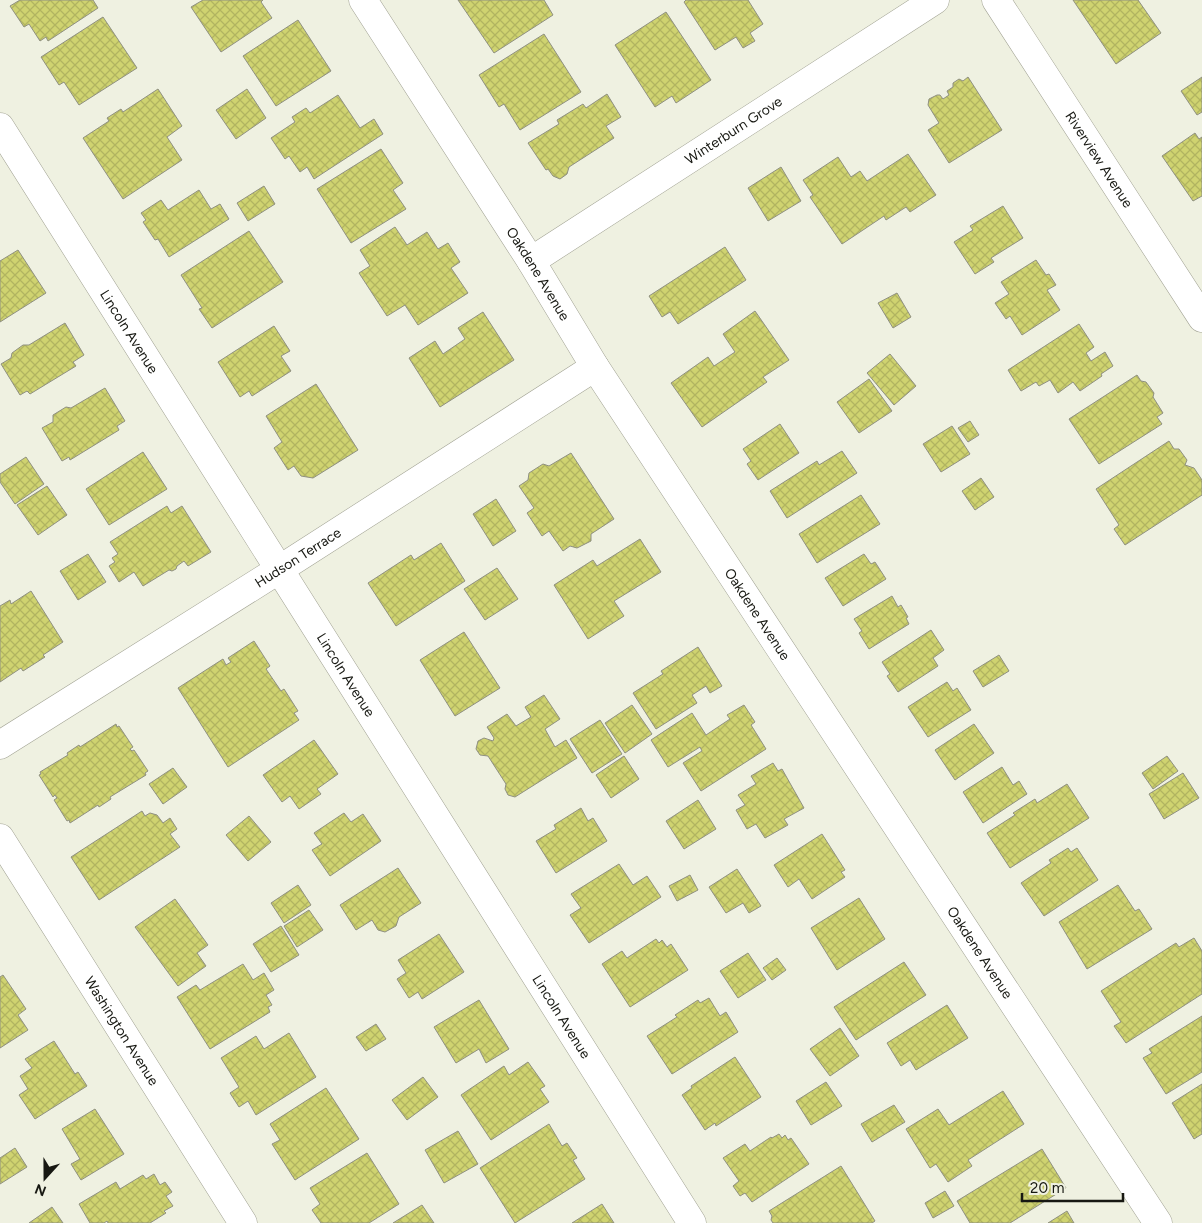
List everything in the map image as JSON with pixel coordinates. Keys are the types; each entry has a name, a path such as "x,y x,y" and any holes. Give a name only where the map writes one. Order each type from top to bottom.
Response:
{"street":[{"name":"Oakdene Avenue","path":"363,0 531,261 595,367 1158,1223"},
{"name":"Winterburn Grove","path":"531,261 935,0"},
{"name":"Riverview Avenue","path":"996,0 1199,307"},
{"name":"Lincoln Avenue","path":"0,127 692,1223"},
{"name":"Hudson Terrace","path":"0,744 280,569 595,367"},
{"name":"Washington Avenue","path":"0,838 243,1223"}],"building":[{"path":"20,0 93,0 98,8 48,41 46,37 40,41 29,24 24,27 10,6"},
{"path":"203,0 263,0 261,2 272,18 221,52 191,7"},
{"path":"458,0 544,0 553,15 494,53"},
{"path":"686,0 748,0 763,24 750,33 755,41 743,48 736,37 715,50 684,2"},
{"path":"1073,0 1138,0 1161,33 1116,64"},
{"path":"666,12 711,80 676,103 672,96 655,107 615,45"},
{"path":"103,17 137,68 79,105 64,82 59,85 41,57"},
{"path":"298,20 331,71 276,106 243,56"},
{"path":"544,34 581,92 520,130 504,104 499,107 479,75"},
{"path":"968,77 1002,130 949,163 928,130 939,123 928,105 929,99 940,95 943,99 949,95 947,91 953,87 953,83 959,79 963,81"},
{"path":"1202,77 1202,112 1197,115 1181,91"},
{"path":"158,89 182,126 167,137 182,160 123,199 83,138 109,121 107,118 121,109 123,112"},
{"path":"247,89 266,118 236,139 216,110"},
{"path":"607,94 621,117 606,126 614,138 569,167 567,174 560,179 553,176 548,169 546,170 528,143 559,124 557,120 583,104 586,108"},
{"path":"338,95 360,128 374,119 383,134 314,179 307,167 300,172 289,156 285,159 271,138 295,122 292,117 306,108 310,113"},
{"path":"1195,133 1199,139 1202,137 1202,196 1193,201 1162,156"},
{"path":"381,149 403,183 393,190 406,209 351,243 317,189"},
{"path":"908,154 936,195 910,212 906,207 886,220 884,216 842,244 810,197 813,195 803,180 838,157 851,177 860,171 867,181"},
{"path":"781,167 801,201 768,221 748,188"},
{"path":"264,186 275,204 248,221 237,203"},
{"path":"199,190 211,209 220,204 229,219 169,257 158,239 155,240 143,222 146,220 141,213 161,200 168,210"},
{"path":"1003,206 1023,238 991,258 994,262 975,274 954,242 973,230 970,226"},
{"path":"395,227 407,245 427,232 438,249 448,243 460,262 451,268 468,293 418,325 405,305 387,316 359,273 370,266 360,250"},
{"path":"249,231 283,282 212,328 199,309 202,308 181,275"},
{"path":"725,247 746,280 678,324 670,312 662,317 649,296"},
{"path":"18,250 46,293 0,322 0,261"},
{"path":"1036,260 1046,275 1049,274 1056,285 1047,290 1060,310 1022,335 1010,316 1006,319 995,303 1009,294 1001,282"},
{"path":"897,293 911,317 893,328 878,303"},
{"path":"755,311 789,360 763,377 767,382 702,427 671,383 708,357 714,366 735,352 723,334"},
{"path":"483,312 514,360 440,407 409,358 435,341 443,354 465,339 458,328"},
{"path":"65,323 84,355 73,362 76,366 30,394 27,391 20,395 1,364 11,358 12,353 23,345 29,345"},
{"path":"1079,324 1094,347 1086,353 1091,361 1105,352 1113,366 1080,391 1073,382 1058,393 1050,380 1039,386 1036,382 1021,391 1008,370"},
{"path":"274,326 290,351 281,356 291,371 252,396 249,391 240,397 218,362"},
{"path":"890,354 916,386 894,405 867,373"},
{"path":"1137,375 1141,381 1146,382 1154,393 1153,397 1163,413 1157,417 1162,424 1099,464 1069,419"},
{"path":"869,379 892,411 859,433 837,402"},
{"path":"316,384 358,450 313,478 301,476 294,466 288,470 274,448 282,442 266,416"},
{"path":"105,388 125,421 117,426 119,430 70,460 69,457 62,461 42,428 53,422 53,415 66,407 71,408"},
{"path":"970,421 979,435 968,442 958,428"},
{"path":"780,424 799,453 758,480 747,464 751,461 743,449"},
{"path":"952,426 970,454 941,472 923,444"},
{"path":"1169,441 1174,449 1179,449 1187,460 1185,465 1194,468 1202,480 1202,495 1125,545 1114,529 1119,525 1096,489"},
{"path":"842,451 857,473 787,518 770,491 817,461 819,465"},
{"path":"143,452 167,489 109,525 86,489"},
{"path":"571,453 614,519 591,534 591,541 577,548 570,546 563,551 549,531 542,536 527,513 534,508 519,486 528,480 529,473 543,464 549,466"},
{"path":"26,457 44,484 15,504 0,482 0,474"},
{"path":"981,478 994,497 975,510 962,491"},
{"path":"47,486 67,515 38,535 17,505"},
{"path":"861,495 880,524 817,563 799,534"},
{"path":"496,499 516,531 493,546 473,514"},
{"path":"167,506 171,513 182,506 211,552 188,566 184,561 176,569 169,570 143,586 134,572 119,582 109,566 115,562 112,558 118,554 110,542"},
{"path":"640,539 661,572 614,601 624,616 588,639 554,585 593,560 597,566"},
{"path":"441,543 465,581 396,626 368,583 411,555 414,560"},
{"path":"88,554 106,582 78,600 60,571"},
{"path":"864,554 871,564 875,562 886,579 843,606 825,578"},
{"path":"497,568 518,599 485,620 464,589"},
{"path":"31,591 63,642 43,655 45,657 23,671 21,668 0,682 0,606 10,600 11,604"},
{"path":"892,596 898,607 901,605 908,617 906,618 909,624 869,649 859,633 862,631 854,619"},
{"path":"931,630 944,650 933,658 938,666 898,692 887,676 890,674 882,662"},
{"path":"464,632 500,688 455,716 420,660"},
{"path":"254,641 270,666 266,669 281,691 284,689 298,711 294,713 299,720 228,767 178,688 223,659 226,665 231,662 228,658"},
{"path":"698,647 722,686 710,693 706,686 692,695 697,703 656,729 633,693 663,674 661,671"},
{"path":"999,655 1009,671 983,687 973,671"},
{"path":"947,682 953,691 957,688 971,710 928,737 908,707"},
{"path":"544,695 560,719 545,729 555,747 566,740 577,758 515,797 508,795 505,789 506,784 488,756 480,755 476,749 478,741 484,738 493,741 494,738 487,727 507,714 516,726 531,717 525,707"},
{"path":"632,705 652,734 625,753 605,723"},
{"path":"744,705 755,722 751,725 766,749 701,791 683,763 702,751 700,747 668,767 651,740 692,713 706,735 730,719 727,715"},
{"path":"600,720 622,754 592,773 570,739"},
{"path":"116,724 133,747 130,749 134,750 148,771 145,773 146,775 110,797 111,799 99,807 98,805 70,823 54,800 57,798 55,795 53,797 39,775 41,774 40,772 68,755 67,753 79,745 80,747"},
{"path":"974,724 994,753 955,780 935,750"},
{"path":"314,740 338,774 317,789 321,794 299,809 290,796 282,802 263,775"},
{"path":"624,756 639,779 611,798 596,775"},
{"path":"1167,756 1178,771 1153,789 1142,773"},
{"path":"773,763 778,771 782,769 804,808 784,819 788,825 765,838 756,824 747,829 736,810 745,805 738,795 756,784 751,776"},
{"path":"1002,767 1013,785 1019,781 1027,794 983,823 963,792"},
{"path":"173,768 187,787 163,804 149,784"},
{"path":"1183,773 1199,798 1164,819 1149,794"},
{"path":"1067,784 1089,818 1010,868 987,833 1035,799 1037,803"},
{"path":"698,800 716,829 684,849 666,821"},
{"path":"581,808 588,821 593,818 607,841 556,873 536,841 556,829 554,825"},
{"path":"142,811 145,816 150,813 157,815 163,823 170,818 177,829 170,834 180,847 99,900 71,857"},
{"path":"344,813 351,822 363,814 381,841 330,876 312,850 322,844 314,833"},
{"path":"249,816 271,842 248,861 226,835"},
{"path":"822,834 845,870 841,872 845,877 812,899 799,879 788,887 774,865"},
{"path":"1068,848 1071,852 1077,848 1098,880 1044,916 1021,883 1051,863 1049,860"},
{"path":"619,864 633,885 647,876 661,897 589,943 570,915 581,908 571,894"},
{"path":"398,868 421,903 399,917 396,926 385,932 378,930 372,920 356,930 340,905"},
{"path":"737,869 761,906 749,913 743,903 726,913 709,887"},
{"path":"690,875 698,890 677,901 669,886"},
{"path":"298,885 311,905 284,923 271,903"},
{"path":"1118,885 1135,911 1139,909 1152,929 1087,969 1059,922"},
{"path":"859,898 885,939 837,970 811,928"},
{"path":"175,899 208,945 197,953 206,966 178,986 135,927"},
{"path":"309,910 323,930 297,947 284,926"},
{"path":"281,926 299,955 271,972 253,944"},
{"path":"439,934 464,972 422,999 418,992 409,998 397,979 406,973 398,960"},
{"path":"1194,938 1202,951 1202,994 1126,1043 1114,1026 1121,1022 1101,991 1176,943 1179,947"},
{"path":"656,939 659,943 662,940 667,947 671,944 688,970 630,1007 602,964 622,951 627,958"},
{"path":"748,953 766,980 738,998 720,971"},
{"path":"777,958 786,970 772,980 763,968"},
{"path":"904,962 926,995 856,1040 834,1007"},
{"path":"243,964 253,980 264,973 274,990 266,995 272,1005 268,1007 270,1012 210,1049 177,997 196,985 200,990"},
{"path":"3,975 26,1009 18,1015 28,1030 0,1048 0,977"},
{"path":"709,998 720,1016 726,1012 738,1032 672,1074 647,1036 677,1017 675,1015 698,1000 700,1003"},
{"path":"479,1000 509,1049 486,1063 479,1049 456,1063 434,1027"},
{"path":"947,1005 968,1038 916,1070 910,1060 901,1066 887,1043"},
{"path":"1202,1016 1202,1072 1166,1094 1143,1058 1152,1053 1149,1049"},
{"path":"376,1024 386,1039 366,1051 356,1037"},
{"path":"840,1028 859,1056 830,1076 810,1049"},
{"path":"289,1033 316,1077 256,1115 248,1101 239,1107 230,1093 239,1087 221,1058 256,1036 264,1049"},
{"path":"54,1041 75,1074 78,1072 87,1086 35,1119 19,1095 28,1089 20,1076 32,1068 25,1059"},
{"path":"735,1057 761,1097 716,1126 715,1123 705,1130 682,1095 692,1088 691,1086"},
{"path":"528,1062 545,1086 540,1089 549,1102 491,1140 461,1095 504,1066 509,1075"},
{"path":"423,1077 438,1097 407,1120 392,1100"},
{"path":"826,1082 842,1106 811,1125 796,1101"},
{"path":"1202,1084 1202,1134 1194,1139 1172,1103"},
{"path":"326,1088 359,1139 295,1180 272,1144 280,1140 270,1124"},
{"path":"1003,1091 1024,1124 968,1160 972,1166 948,1182 936,1164 930,1168 906,1129 938,1109 949,1125"},
{"path":"894,1105 905,1122 872,1142 861,1124"},
{"path":"95,1109 124,1154 81,1180 71,1164 80,1159 62,1129"},
{"path":"549,1124 562,1146 567,1143 577,1158 573,1160 585,1179 515,1223 480,1168"},
{"path":"458,1131 478,1164 444,1183 425,1150"},
{"path":"779,1134 782,1138 785,1135 788,1140 791,1138 809,1164 752,1202 745,1193 740,1196 733,1186 739,1181 723,1158 745,1144 750,1151"},
{"path":"15,1148 27,1167 0,1184 0,1158"},
{"path":"1042,1149 1066,1188 1010,1223 970,1223 957,1201"},
{"path":"367,1153 399,1204 369,1223 321,1223 312,1210 320,1204 310,1188"},
{"path":"841,1166 875,1221 872,1223 773,1223 769,1211"},
{"path":"154,1174 160,1185 165,1182 172,1192 166,1196 173,1206 150,1223 108,1223 107,1221 104,1223 90,1223 79,1204 116,1182 120,1189 143,1175 146,1179"},
{"path":"945,1191 954,1206 933,1218 925,1203"},
{"path":"602,1204 614,1223 572,1223"},
{"path":"422,1205 434,1223 393,1223"},
{"path":"52,1207 63,1223 29,1223"},
{"path":"1067,1211 1074,1223 1048,1223"}]}
